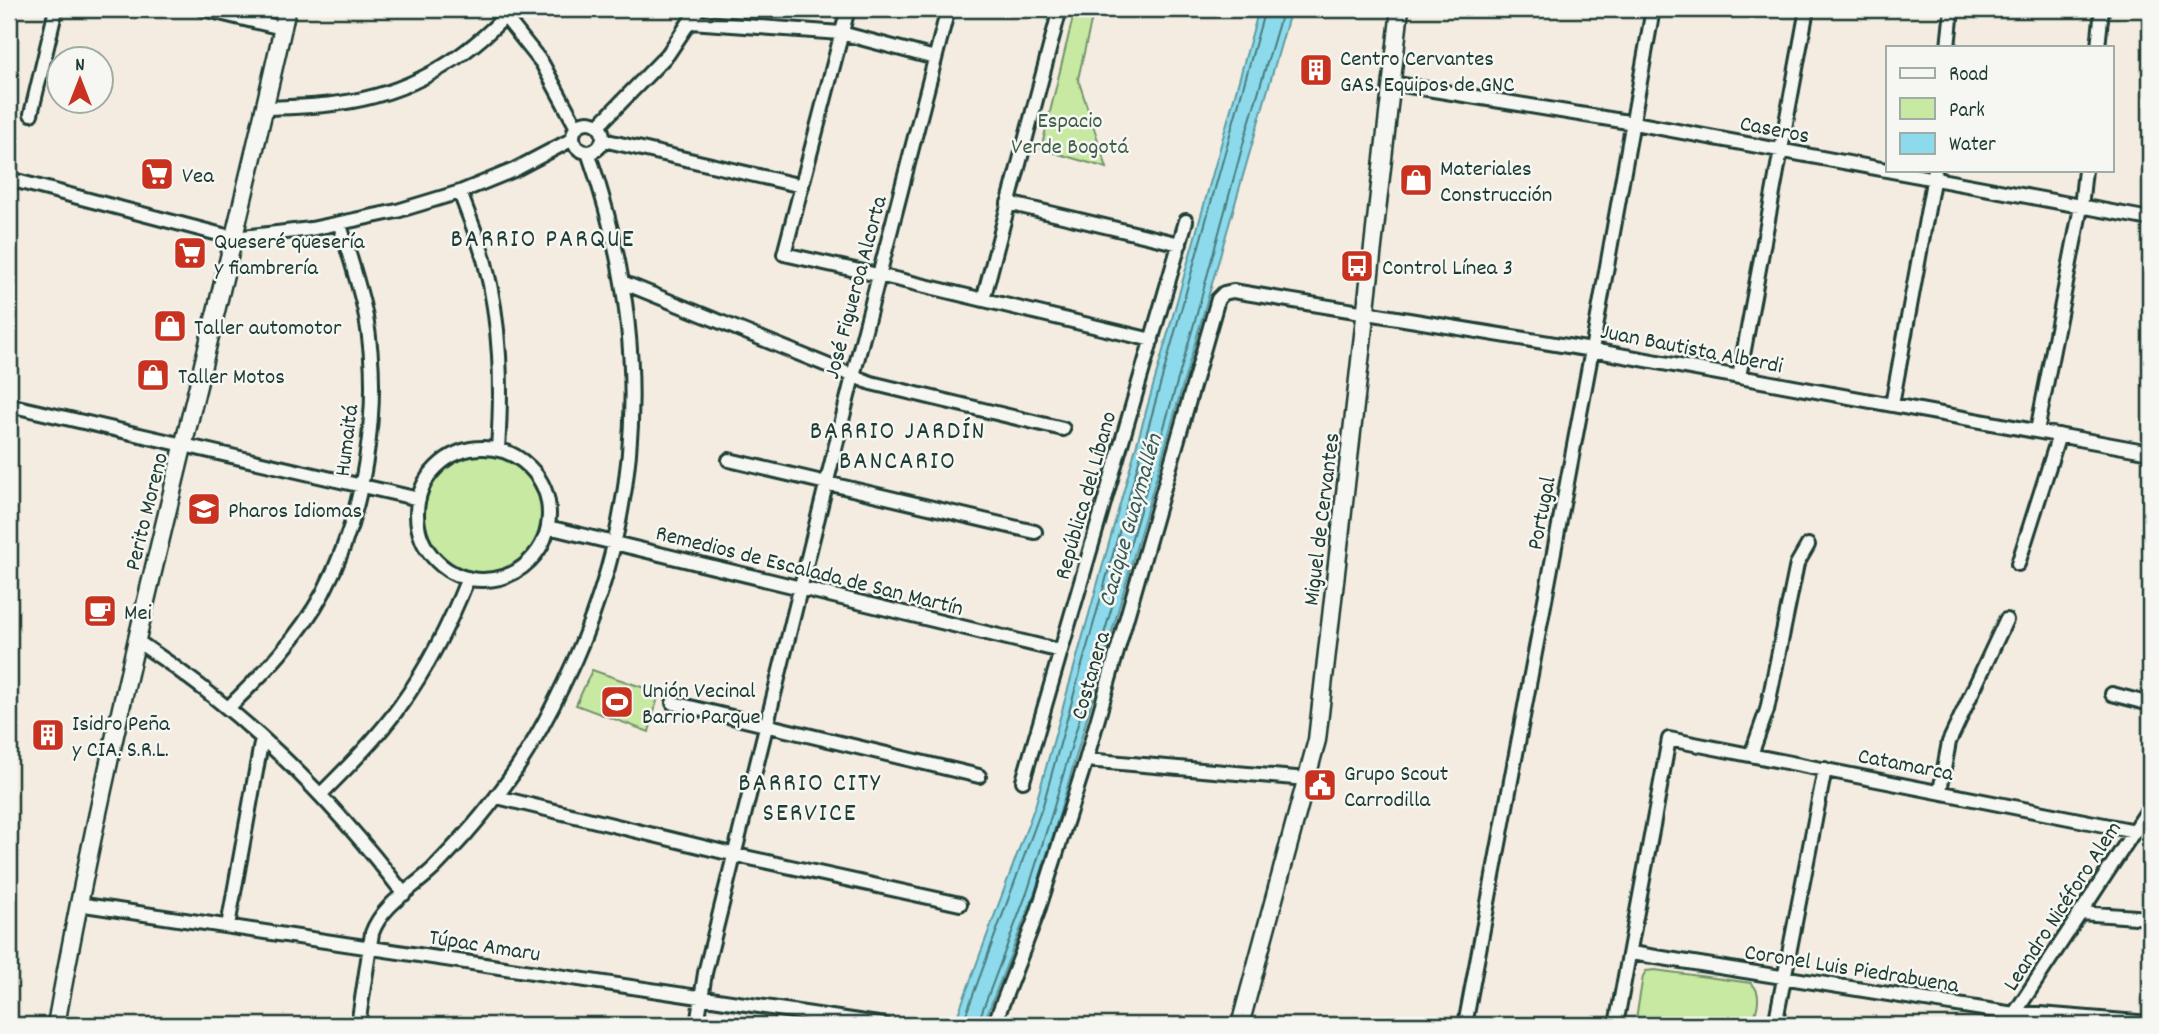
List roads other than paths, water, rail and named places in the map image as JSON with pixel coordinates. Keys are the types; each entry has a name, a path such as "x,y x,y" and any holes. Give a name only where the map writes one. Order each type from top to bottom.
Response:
{"main road":[{"name":"Perito Moreno","path":"56,1025 78,904 137,640 287,9"},
{"name":"Miguel de Cervantes","path":"1240,1025 1317,740 1400,9"}],"street":[{"path":"31,114 56,9"},
{"path":"203,9 282,28"},
{"path":"598,125 654,69 698,9"},
{"path":"848,9 784,254 1152,340"},
{"name":"José Figueroa Alcorta","path":"697,1025 705,974 826,483 948,9"},
{"path":"984,300 1060,9"},
{"name":"Portugal","path":"1465,1025 1653,9"},
{"path":"1739,377 1807,9"},
{"path":"1948,46 1951,9"},
{"path":"2098,46 2102,9"},
{"path":"9,179 234,238 340,225 460,192 514,170 575,133 580,123 590,121 598,125 604,133 603,141 597,149 588,152 577,147 575,133 542,63 506,11 461,56 429,75 397,89 341,103 264,108"},
{"path":"691,22 841,33 935,58"},
{"name":"Caseros","path":"1391,83 1886,167"},
{"path":"603,141 802,186"},
{"path":"358,1025 369,947 376,922 449,853 497,797 543,724 575,660 594,614 615,544 627,479 632,427 631,355 622,282 606,209 588,152"},
{"name":"Caseros","path":"1916,172 2150,219"},
{"path":"2037,431 2081,207 2085,172"},
{"path":"1892,405 1935,175"},
{"path":"460,192 481,249 494,306 500,375 498,449"},
{"path":"1009,203 1180,244"},
{"name":"República del Líbano","path":"1023,781 1186,221"},
{"name":"Humaitá","path":"228,708 286,646 323,593 342,550 361,486 371,421 371,357 366,314 340,225"},
{"path":"622,282 871,383 1063,429"},
{"name":"Juan Bautista Alberdi","path":"1224,293 1233,291 1592,350 2150,451"},
{"name":"Costanera","path":"995,1025 1037,914 1086,760 1218,299 1224,293"},
{"path":"9,405 419,499"},
{"path":"2018,564 2059,435"},
{"path":"477,448 498,449 521,460 539,478 547,493 550,510 548,527 541,547 528,563 510,575 489,580 468,578 449,570 433,557 422,540 417,520 419,499 426,480 439,464 457,453 477,448"},
{"path":"729,460 1035,533"},
{"name":"Remedios de Escalada de San Martín","path":"548,527 1061,651"},
{"path":"1751,755 1767,710 1797,565 1808,545"},
{"path":"321,794 374,739 408,694 444,634 468,578"},
{"path":"1940,791 1950,742 2006,620"},
{"path":"137,640 228,708 321,794 366,844 404,894"},
{"path":"2112,694 2150,704"},
{"path":"673,703 978,776"},
{"path":"228,926 262,738"},
{"name":"Catamarca","path":"1631,953 1669,739 2135,831"},
{"path":"1086,760 1307,779"},
{"path":"1775,1025 1825,769"},
{"path":"497,797 736,855 960,904"},
{"name":"Leandro Nicéforo Alem","path":"2011,1020 2150,807"},
{"name":"Túpac Amaru","path":"78,904 885,1025"},
{"path":"2080,913 2150,918"},
{"path":"1616,1025 1631,953"},
{"name":"Coronel Luis Piedrabuena","path":"1631,953 1785,978 2011,1020 2040,1014 2150,1023"}],"water":[{"name":"Cacique Guaymallén","path":"1259,9 1291,9 1060,812 1035,892 983,1025 954,1025 1036,803"}],"place":[{"name":"Centro Cervantes GAS. Equipos de GNC","path":"1316,70"},
{"name":"Vea","path":"157,174"},
{"name":"Materiales Construcción","path":"1416,180"},
{"name":"Queseré quesería y fiambrería","path":"190,253"},
{"name":"Control Línea 3","path":"1357,266"},
{"name":"Taller automotor","path":"170,326"},
{"name":"Taller Motos","path":"153,375"},
{"name":"Pharos Idiomas","path":"204,509"},
{"name":"Mei","path":"100,611"},
{"name":"Unión Vecinal Barrio Parque","path":"617,702"},
{"name":"Isidro Peña y CIA. S.R.L.","path":"48,735"},
{"name":"Grupo Scout Carrodilla","path":"1320,785"}],"district":[{"name":"BARRIO PARQUE","path":"543,237"},
{"name":"BARRIO JARDÍN BANCARIO","path":"898,444"},
{"name":"BARRIO CITY SERVICE","path":"810,796"}],"park label":[{"name":"Espacio Verde Bogotá","path":"1070,132"}]}
